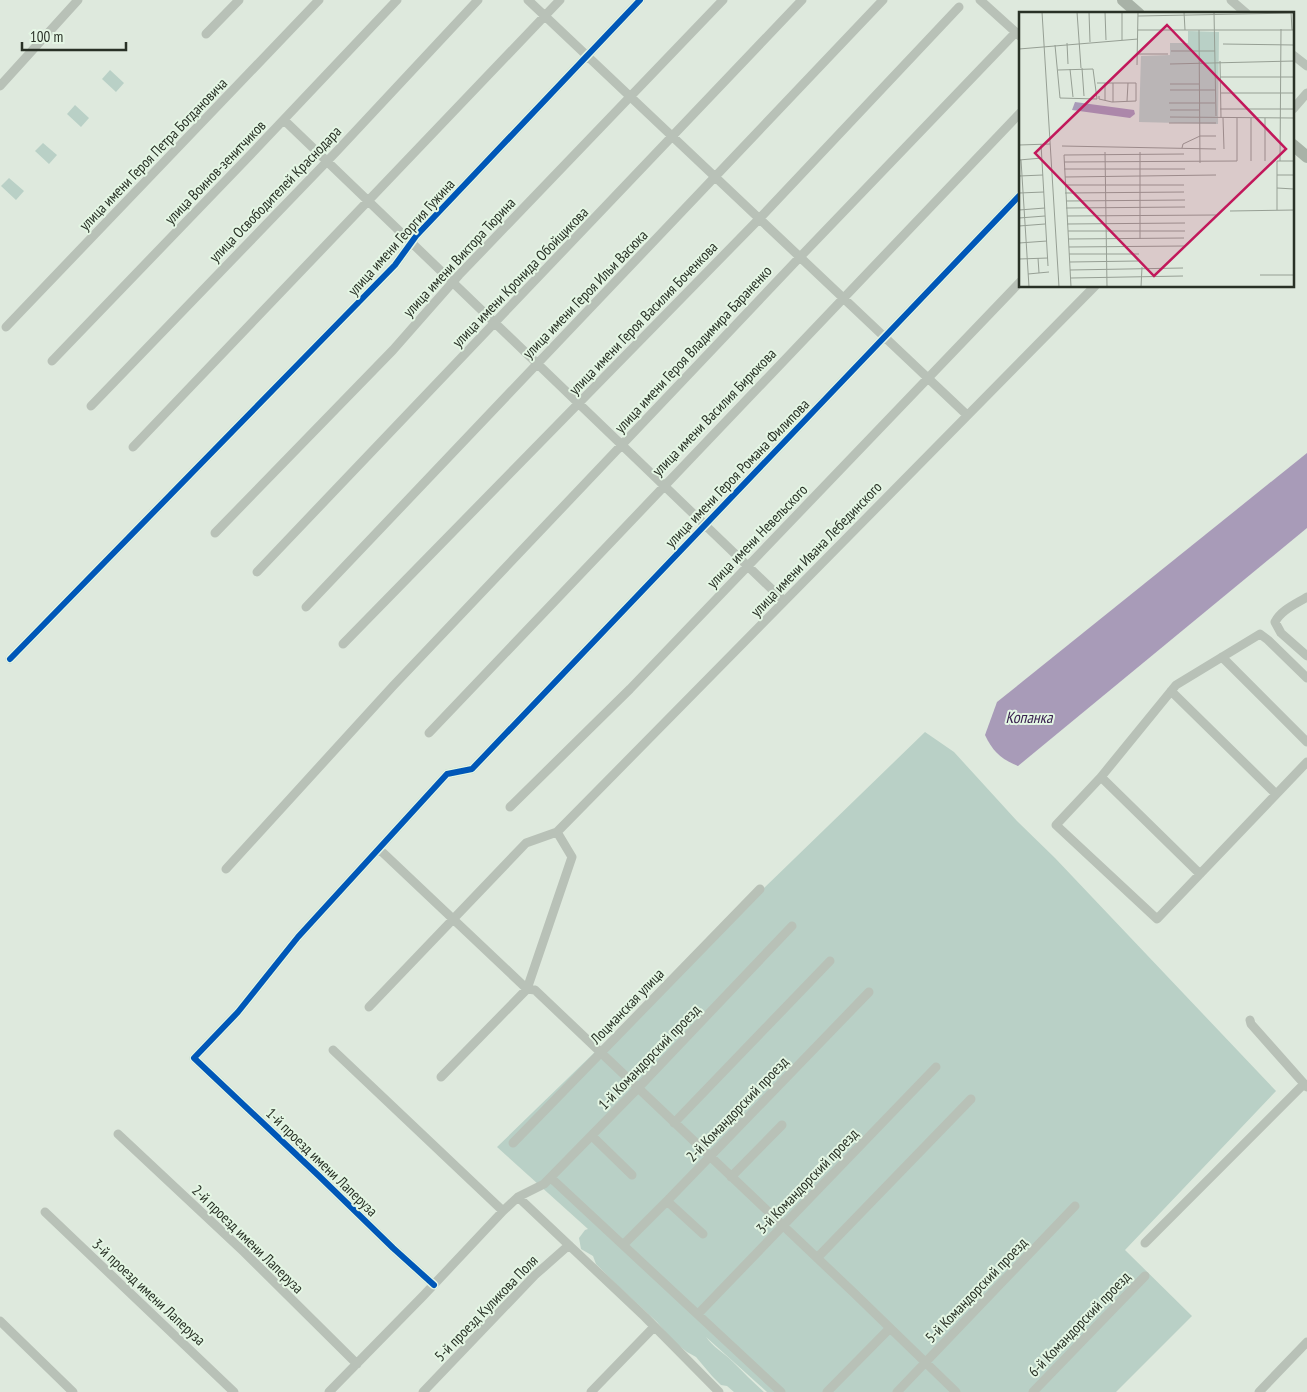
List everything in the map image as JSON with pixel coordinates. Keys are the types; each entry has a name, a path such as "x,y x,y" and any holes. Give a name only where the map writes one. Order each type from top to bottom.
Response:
{"street":[{"path":"0,86 78,0"},
{"path":"206,34 239,0"},
{"name":"улица имени Героя Петра Богдановича","path":"6,327 318,0"},
{"name":"улица Воинов-зенитчиков","path":"52,361 397,0"},
{"name":"улица Освободителей Краснодара","path":"91,406 327,162 478,0"},
{"path":"528,0 967,414"},
{"path":"134,447 560,0"},
{"name":"улица имени Георгия Гужина","path":"10,659 388,272 411,243 640,0"},
{"name":"улица имени Виктора Тюрина","path":"215,533 393,350 453,283 723,0"},
{"name":"улица имени Кронида Обойщикова","path":"257,572 802,0"},
{"name":"улица имени Героя Ильи Васюка","path":"306,607 883,0"},
{"path":"980,0 1018,35"},
{"path":"1123,0 1137,12"},
{"name":"улица имени Героя Василия Боченкова","path":"343,644 759,219 959,7"},
{"name":"улица имени Героя Владимира Бараненко","path":"226,870 393,686 621,445 800,257 1018,35"},
{"path":"1294,56 1307,66"},
{"path":"1294,108 1307,93"},
{"name":"улица имени Василия Бирюкова","path":"429,733 842,297 1019,114"},
{"path":"284,120 784,601"},
{"path":"1294,146 1307,157"},
{"name":"улица имени Героя Романа Филипова","path":"379,849 447,774 472,769 1019,196"},
{"name":"улица имени Невельского","path":"510,807 630,689 1019,283"},
{"name":"улица имени Ивана Лебединского","path":"557,832 1093,288"},
{"path":"1307,597 1284,611 1275,622 1276,627 1281,633 1307,656"},
{"path":"1307,678 1260,634 1176,685 1101,778 1056,825 1157,919 1307,762"},
{"path":"1222,658 1307,742"},
{"path":"1171,691 1276,794"},
{"path":"1101,778 1200,874"},
{"path":"369,1007 526,843 557,832 572,857 527,988 442,1077"},
{"path":"379,849 527,988 535,990 956,1392"},
{"name":"1-й проезд имени Лаперуза","path":"379,849 298,938 238,1012 194,1058 434,1285"},
{"name":"Лоцманская улица","path":"513,1143 760,889"},
{"name":"1-й Командорский проезд","path":"329,1392 434,1285 503,1211 518,1197 544,1184 551,1178 792,926"},
{"path":"674,1123 830,961"},
{"name":"2-й Командорский проезд","path":"623,1244 869,992"},
{"path":"1145,1243 1306,1085 1251,1024 1250,1020"},
{"path":"333,1050 503,1211"},
{"name":"3-й Командорский проезд","path":"698,1314 936,1067"},
{"path":"817,1258 971,1099"},
{"path":"731,1177 782,1125"},
{"name":"2-й проезд имени Лаперуза","path":"118,1134 244,1252 357,1364"},
{"path":"592,1136 632,1175"},
{"path":"551,1178 781,1392"},
{"path":"518,1197 569,1244 719,1392"},
{"path":"667,1201 703,1234"},
{"name":"5-й Командорский проезд","path":"897,1392 1075,1206"},
{"name":"3-й проезд имени Лаперуза","path":"45,1212 234,1392"},
{"name":"5-й проезд Куликова Поля","path":"423,1392 535,1275 569,1244"},
{"name":"6-й Командорский проезд","path":"1034,1392 1145,1276"},
{"path":"0,1321 73,1392"},
{"path":"591,1392 654,1327"},
{"path":"827,1392 890,1328"},
{"path":"1259,1392 1307,1342"}],"green space":[{"path":"110,70 124,83 116,92 102,79"},
{"path":"75,105 89,118 81,127 67,114"},
{"path":"43,143 57,155 49,164 35,151"},
{"path":"9,178 24,191 16,200 1,186"},
{"path":"925,732 954,752 1017,821 1055,858 1276,1091 1125,1250 1192,1316 1116,1392 767,1392 706,1337 764,1392 734,1392 727,1386 721,1385 696,1357 673,1341 657,1322 596,1264 593,1256 581,1249 579,1238 588,1229 497,1147"}],"water":[{"name":"Копанка","path":"1307,453 1307,528 1018,766 998,754 985,735 997,702"}],"cycle path":[{"path":"10,659 395,265 416,236 640,0"},
{"path":"434,1285 194,1058 238,1012 298,937 447,774 472,769 1019,196"}]}
